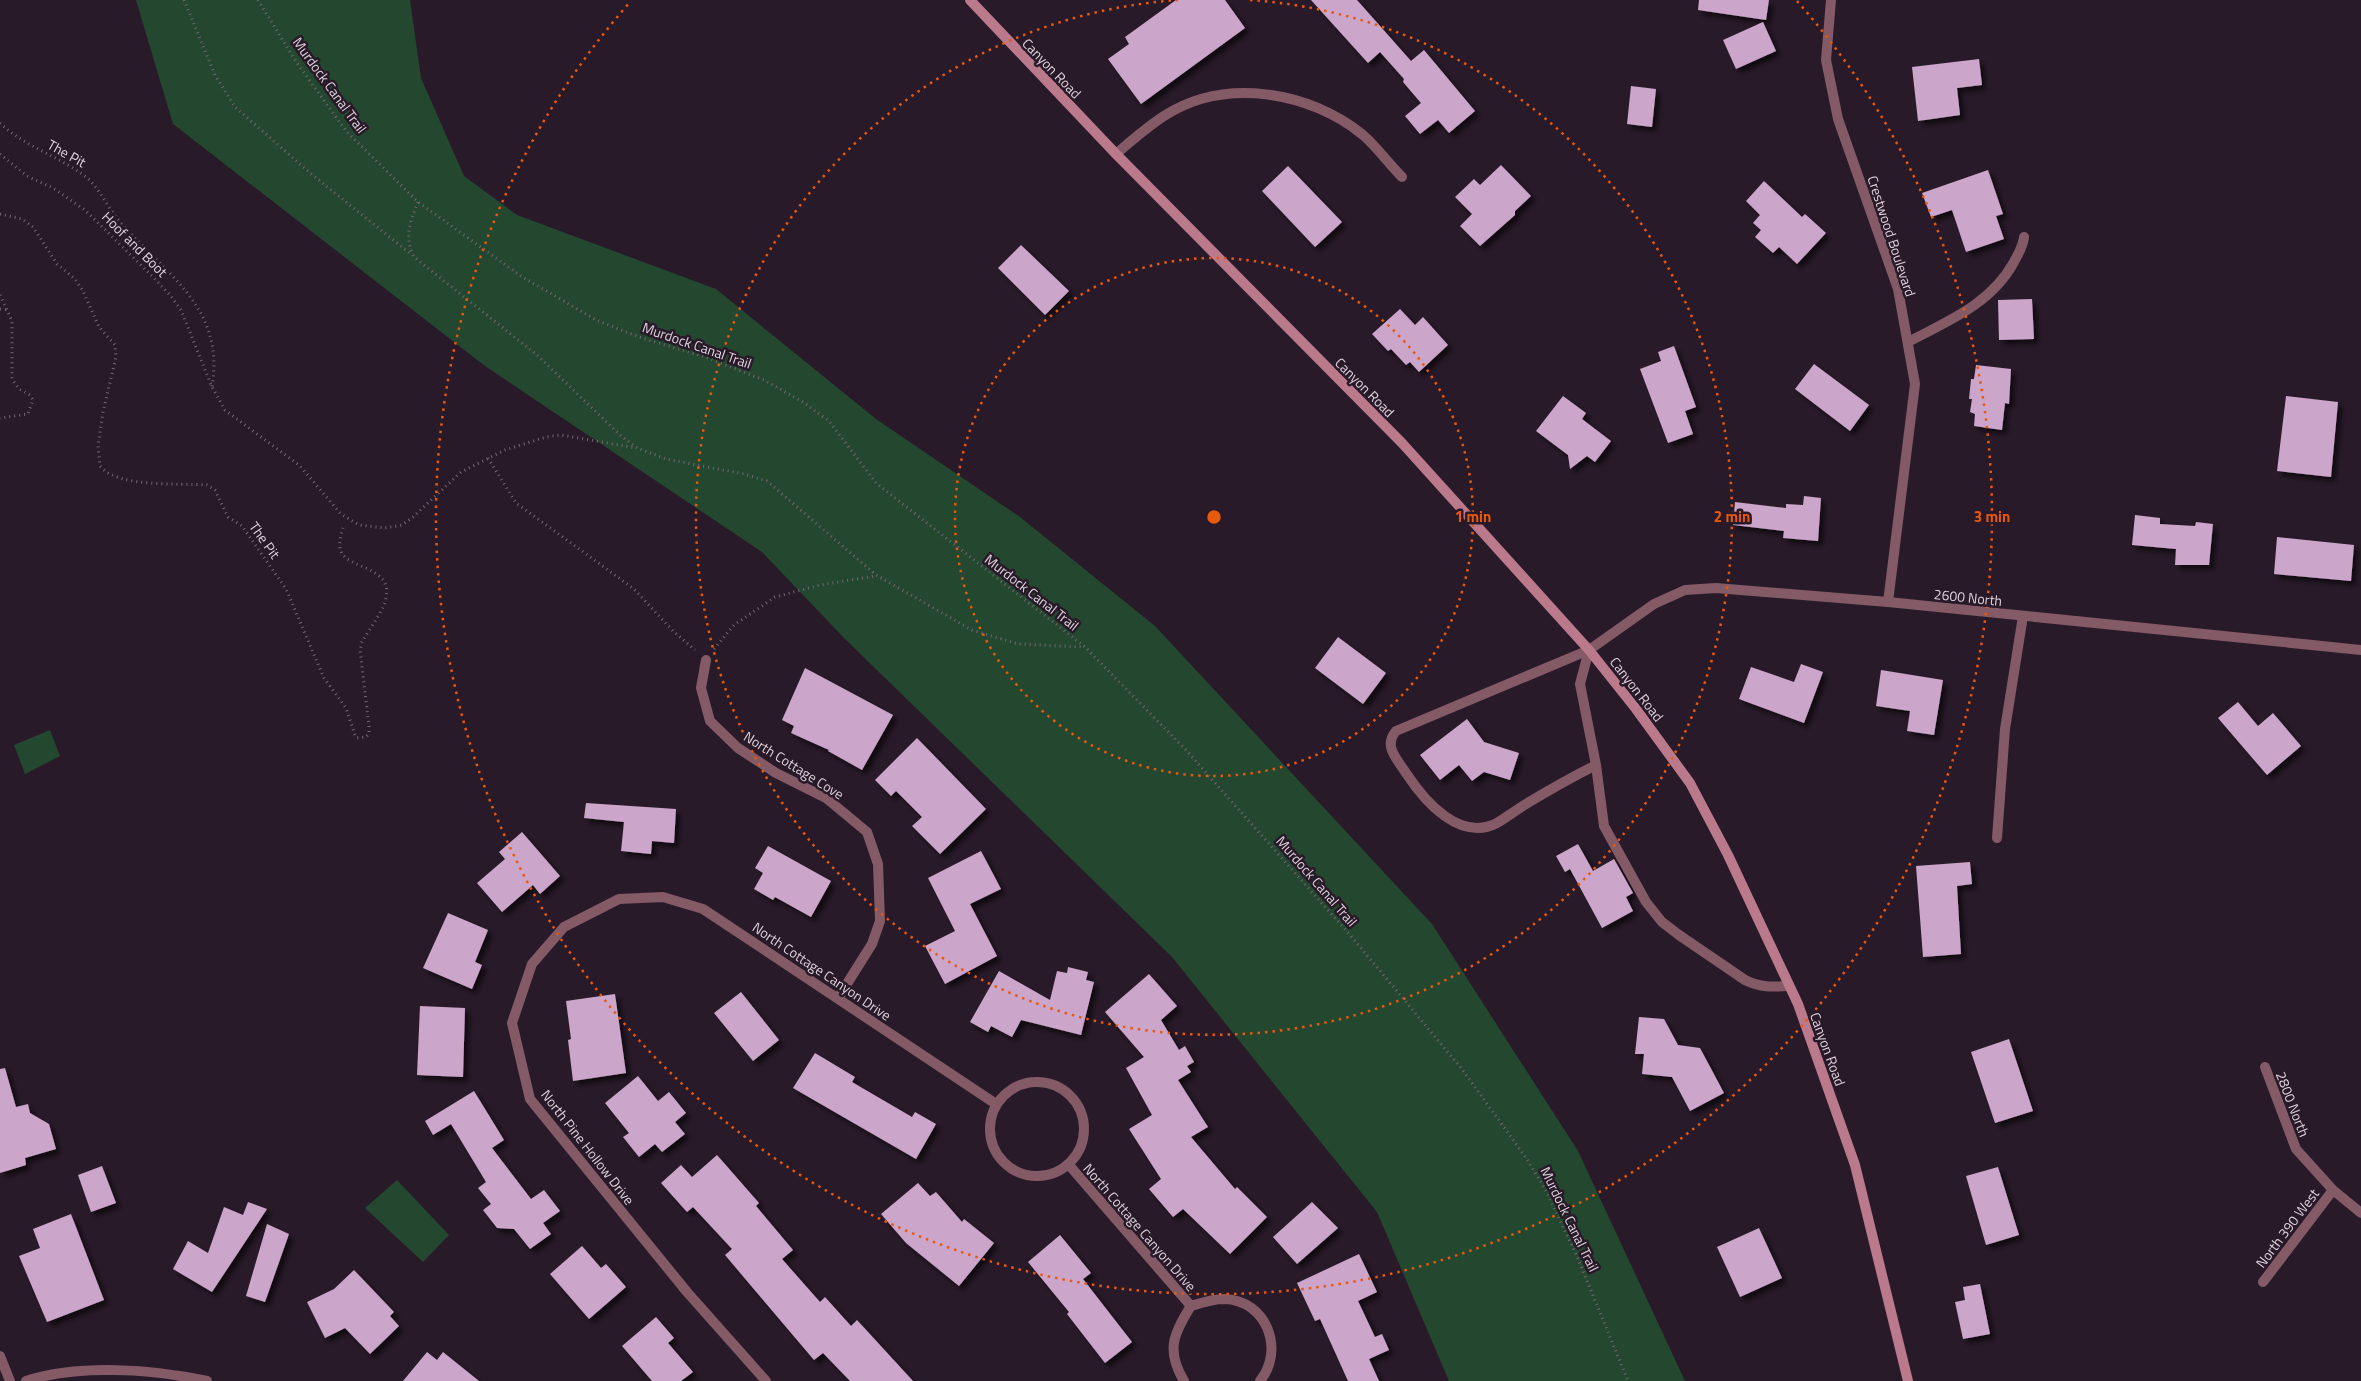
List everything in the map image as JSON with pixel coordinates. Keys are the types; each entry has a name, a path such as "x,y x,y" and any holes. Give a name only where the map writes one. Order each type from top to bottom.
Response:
{"main road":[{"name":"Canyon Road","path":"970,0 1116,154 1402,443 1589,650 1636,709 1690,783 1728,855 1789,986 1855,1165 1908,1381"}],"street":[{"name":"Crestwood Boulevard","path":"1831,0 1826,60 1838,119 1898,289 1915,384 1888,602"},
{"path":"1116,154 1165,116 1188,104 1236,93 1269,94 1301,100 1328,112 1364,135 1402,177"},
{"path":"1908,342 1971,309 1989,294 2006,277 2023,244 2024,237"},
{"name":"2600 North","path":"1596,765 1569,778 1497,823 1473,828 1458,824 1432,806 1414,785 1390,746 1390,738 1396,731 1589,650 1654,604 1685,590 1716,588 1888,602 2361,650"},
{"path":"1997,838 2005,729 2023,616"},
{"path":"1589,650 1580,684 1596,765 1604,826 1619,856 1652,911 1679,936 1757,986 1768,988 1789,986"},
{"name":"North Cottage Cove","path":"706,660 701,688 710,721 738,748 776,772 826,798 867,832 878,864 880,921 872,944 838,998"},
{"name":"North Cottage Canyon Drive","path":"619,899 663,897 703,909 996,1104"},
{"name":"North Pine Hollow Drive","path":"619,899 564,927 532,964 512,1023 530,1099 687,1292 766,1381"},
{"name":"2800 North","path":"2264,1067 2296,1149 2333,1190 2361,1213"},
{"name":"North Cottage Canyon Drive","path":"1037,1082 1054,1085 1068,1093 1078,1105 1084,1121 1084,1137 1079,1152 1068,1165 1056,1173 1041,1177 1026,1176 1012,1170 1001,1161 993,1148 989,1133 990,1118 996,1104 1007,1092 1021,1084 1037,1082"},
{"name":"North Cottage Canyon Drive","path":"1068,1165 1191,1306"},
{"name":"North 390 West","path":"2263,1282 2333,1190"},
{"name":"North Cottage Canyon Drive","path":"1184,1381 1175,1365 1172,1346 1176,1329 1191,1306 1225,1299 1242,1303 1258,1313 1268,1328 1272,1340 1272,1358 1266,1374 1260,1381"},
{"path":"0,1356 10,1381"},
{"path":"26,1381 94,1370 180,1375 207,1381"}],"path":[{"path":"184,0 214,75 235,106 310,173 537,355 620,435 637,448 666,459 767,481 876,575 972,630 1018,644 1084,647"},
{"name":"Murdock Canal Trail","path":"258,0 297,63 346,130 418,202 521,276 596,320 639,338 705,358 764,380 803,402 829,422 865,472 888,494 1084,647 1185,749 1350,935 1461,1068 1504,1126 1545,1189 1576,1254 1628,1381"},
{"name":"The Pit","path":"0,123 15,137 88,178 116,216 182,286 201,311 207,326 215,371 212,387"},
{"name":"Hoof and Boot","path":"0,154 21,172 69,198 85,210 171,296 187,322 212,387 225,410 300,466 341,514 359,526 385,528 402,525 461,472 488,458 530,442 561,435 637,448"},
{"path":"414,257 409,247 408,237 409,224 418,202"},
{"name":"The Pit","path":"0,214 22,219 33,227 57,264 75,279 83,291 99,327 114,345 116,357 103,412 98,446 100,466 110,476 140,483 207,485 215,490 228,517 242,526 286,589 324,678 346,708 355,735 357,738 362,738 369,734 369,726 360,650 362,642 386,600 387,589 380,576 361,564 346,559 342,554 340,540 343,528"},
{"path":"0,295 8,310 14,330 12,379 19,390 30,395 33,400 28,414 0,418"},
{"path":"0,309 8,310"},
{"path":"488,458 516,503 634,589 673,631 706,660 734,624 774,597 820,585 876,575"}],"green space":[{"path":"136,0 410,0 421,78 464,176 517,215 716,289 876,419 1020,517 1155,626 1432,924 1578,1151 1685,1381 1449,1381 1377,1212 1172,957 846,640 762,552 485,366 173,124"},
{"path":"50,730 60,756 25,774 14,745"},
{"path":"397,1180 449,1235 423,1262 365,1208"}],"building":[{"path":"1176,0 1225,0 1245,28 1141,104 1108,59 1129,44 1125,37"},
{"path":"1311,0 1357,0 1411,61 1424,50 1475,111 1449,133 1438,120 1420,134 1405,116 1421,103 1403,82 1404,79 1380,52 1368,63"},
{"path":"1699,0 1769,0 1766,20 1698,10"},
{"path":"1763,22 1776,51 1736,69 1723,40"},
{"path":"1979,59 1982,85 1957,88 1960,115 1918,121 1912,67"},
{"path":"1631,86 1656,89 1652,127 1627,124"},
{"path":"1501,165 1531,196 1515,211 1515,215 1480,246 1460,226 1472,214 1455,197 1474,179 1480,185"},
{"path":"1288,166 1342,222 1315,247 1262,191"},
{"path":"1988,170 2003,214 1996,216 2004,239 1966,252 1952,210 1931,217 1922,193"},
{"path":"1764,181 1802,217 1805,214 1826,233 1797,264 1779,247 1773,253 1755,237 1761,230 1753,223 1760,215 1746,201"},
{"path":"1021,245 1069,291 1045,315 998,268"},
{"path":"2032,299 2034,339 1999,340 1998,300"},
{"path":"1400,309 1415,325 1423,317 1448,345 1419,372 1410,362 1406,365 1391,349 1388,351 1372,334"},
{"path":"1674,346 1696,407 1685,411 1693,434 1668,443 1640,369 1661,361 1658,352"},
{"path":"1814,364 1869,405 1850,431 1795,389"},
{"path":"1976,365 2011,369 2009,404 2005,403 2002,430 1974,426 1975,414 1970,412 1972,399 1969,399 1971,379 1974,379"},
{"path":"1563,396 1586,413 1582,419 1611,441 1595,462 1587,456 1570,469 1568,455 1536,431"},
{"path":"2286,396 2338,402 2331,477 2277,471"},
{"path":"1804,496 1821,498 1818,541 1783,538 1784,531 1733,525 1735,502 1786,508 1786,504 1803,505"},
{"path":"2135,515 2160,518 2160,524 2195,526 2196,522 2213,524 2209,565 2175,565 2176,549 2132,545"},
{"path":"2277,537 2354,545 2351,581 2274,574"},
{"path":"1338,637 1386,673 1363,704 1315,668"},
{"path":"1801,664 1823,672 1804,723 1739,699 1751,667 1794,682"},
{"path":"805,668 893,715 862,770 829,750 791,733 794,726 782,720"},
{"path":"1881,670 1943,680 1934,735 1907,731 1910,711 1876,706"},
{"path":"2238,702 2258,726 2273,713 2301,746 2267,775 2218,718"},
{"path":"1467,719 1484,742 1519,753 1510,780 1484,772 1472,781 1459,765 1440,780 1420,755"},
{"path":"917,738 986,809 940,854 912,826 922,817 896,791 891,796 875,780"},
{"path":"586,803 676,809 674,843 652,841 651,854 621,851 624,822 584,818"},
{"path":"522,832 560,876 540,894 533,885 502,912 477,883 505,859 499,852"},
{"path":"1578,844 1593,871 1614,859 1633,893 1626,897 1633,911 1602,928 1570,869 1565,872 1556,856"},
{"path":"768,846 831,881 811,917 775,897 773,900 754,889 763,873 755,868"},
{"path":"981,851 1001,889 970,904 997,956 945,984 925,946 955,931 928,878"},
{"path":"1970,862 1972,884 1957,886 1961,954 1923,957 1916,866"},
{"path":"448,913 488,930 475,962 482,965 472,989 423,968"},
{"path":"1068,967 1088,972 1086,980 1094,982 1081,1035 1021,1020 1012,1037 991,1026 988,1032 970,1022 999,971 1050,1000 1057,971 1067,973"},
{"path":"1149,974 1177,1006 1161,1020 1179,1050 1185,1046 1194,1062 1187,1066 1191,1072 1178,1080 1208,1127 1191,1137 1235,1189 1237,1187 1267,1217 1230,1254 1183,1209 1173,1217 1149,1189 1161,1179 1129,1129 1152,1115 1126,1068 1144,1057 1105,1012"},
{"path":"741,992 779,1040 753,1061 714,1013"},
{"path":"615,994 626,1073 573,1081 568,1040 571,1039 566,1001"},
{"path":"420,1006 465,1008 463,1077 417,1075"},
{"path":"1639,1017 1664,1019 1678,1045 1700,1048 1724,1093 1690,1111 1672,1077 1642,1074 1644,1054 1635,1054"},
{"path":"2009,1039 2033,1111 1995,1123 1971,1052"},
{"path":"815,1053 855,1077 852,1082 912,1117 915,1112 936,1124 916,1159 793,1088"},
{"path":"5,1068 16,1107 28,1104 30,1113 49,1124 56,1149 25,1158 26,1165 0,1173 0,1069"},
{"path":"638,1076 658,1101 669,1092 686,1113 675,1122 685,1134 662,1152 655,1144 639,1157 623,1137 629,1133 605,1103"},
{"path":"474,1091 504,1140 492,1148 531,1199 544,1190 560,1211 543,1223 551,1234 530,1249 514,1229 497,1228 483,1210 491,1204 478,1188 486,1182 451,1124 433,1135 425,1121"},
{"path":"717,1155 759,1203 756,1206 793,1250 782,1259 820,1302 825,1297 851,1326 857,1320 913,1381 850,1381 823,1353 814,1360 725,1255 732,1249 693,1207 687,1212 661,1183 681,1165 692,1177"},
{"path":"102,1166 116,1203 91,1212 78,1175"},
{"path":"1998,1167 2019,1235 1986,1245 1966,1176"},
{"path":"918,1183 930,1196 936,1192 962,1222 964,1219 994,1243 959,1286 906,1243 881,1214"},
{"path":"248,1202 267,1209 212,1292 173,1269 188,1241 208,1253 224,1207 243,1215"},
{"path":"1312,1202 1338,1228 1297,1264 1273,1237"},
{"path":"71,1214 104,1300 47,1322 19,1256 40,1248 33,1229"},
{"path":"267,1224 289,1234 265,1302 246,1296"},
{"path":"1759,1228 1782,1278 1740,1297 1717,1247"},
{"path":"1060,1235 1091,1273 1083,1279 1132,1342 1105,1363 1067,1314 1069,1312 1028,1262"},
{"path":"582,1246 601,1268 606,1264 626,1287 589,1319 550,1274"},
{"path":"1359,1254 1377,1292 1358,1301 1375,1337 1382,1334 1389,1350 1369,1359 1379,1381 1348,1381 1320,1319 1315,1321 1297,1283"},
{"path":"354,1270 394,1312 390,1316 399,1326 370,1354 345,1328 325,1338 307,1302 334,1289"},
{"path":"1980,1284 1990,1334 1963,1339 1955,1302 1965,1300 1963,1287"},
{"path":"656,1317 674,1338 668,1343 693,1372 681,1381 652,1381 622,1346"},
{"path":"427,1352 437,1360 443,1352 479,1381 403,1381"}]}
